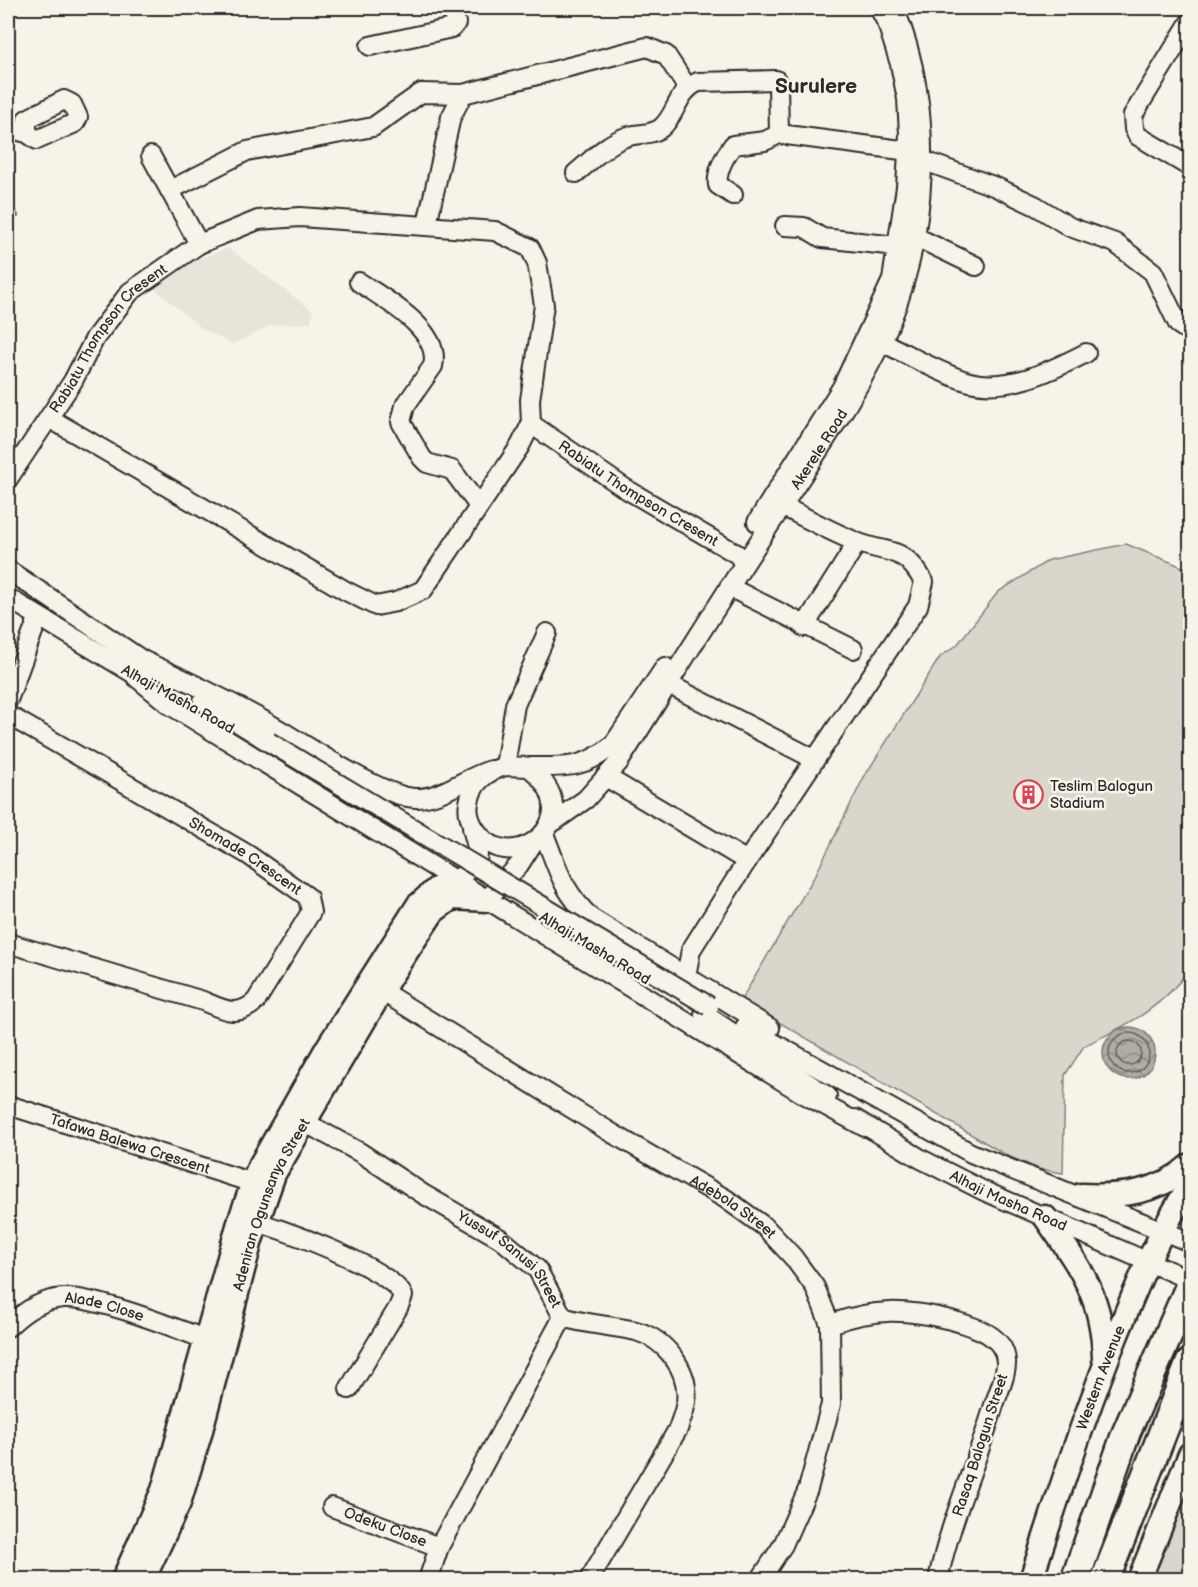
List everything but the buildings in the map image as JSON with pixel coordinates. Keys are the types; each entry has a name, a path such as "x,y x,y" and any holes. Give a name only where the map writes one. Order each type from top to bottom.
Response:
{"highway":[{"path":"1075,1580 1126,1433 1191,1283"},
{"path":"1105,1580 1191,1363"}],"main road":[{"name":"Adeniran Ogunsanya Street","path":"143,1580 182,1494 248,1221 252,1182 296,1118 375,987 418,905 436,889 456,881"},
{"name":"Adeniran Ogunsanya Street","path":"375,987 433,912 443,903 459,896 487,900"},
{"name":"Adeniran Ogunsanya Street","path":"123,1580 163,1490 207,1340 248,1221 274,1174 296,1118"},
{"path":"1081,1196 1128,1194 1169,1182 1191,1166"},
{"name":"Western Avenue","path":"1031,1580 1104,1366 1147,1260 1162,1230 1191,1185"},
{"path":"1045,1217 1079,1265 1091,1288 1104,1329 1104,1366"},
{"path":"1139,1580 1191,1454"}],"street":[{"path":"370,46 452,28 456,23 453,8"},
{"path":"140,658 208,690 344,768 402,796 423,798 434,795 473,775 498,768 572,767 589,763 613,745 741,559 842,387 892,280 915,156 900,64 887,22 879,8"},
{"name":"Akerele Road","path":"542,834 586,799 619,762 729,586 741,559 782,506 851,397 882,342 903,289 914,236 915,156 922,118 918,85 907,39 894,8"},
{"path":"1189,29 1133,115 1134,129 1138,136 1191,167"},
{"path":"170,190 247,151 373,127 421,93 463,94 647,47 666,55 687,87"},
{"path":"576,173 613,143 629,136 655,132 663,126 687,87 715,80 776,80 778,83 779,134"},
{"path":"427,224 451,117 463,94"},
{"path":"8,128 27,133"},
{"path":"733,195 718,186 717,180 718,171 733,145 765,141 779,134 915,156 996,187 1036,206 1070,227 1115,243 1153,272 1178,324 1191,332"},
{"path":"151,156 199,243"},
{"name":"Rabiatu Thompson Cresent","path":"315,217 427,224 495,231 530,248 537,263 544,305 530,400 531,424 520,446 478,505 423,590 396,602 376,606 234,528 49,418 73,381 95,338 130,292 199,243 258,220 315,217"},
{"path":"785,225 804,227 822,238 897,246"},
{"path":"914,236 976,266"},
{"path":"359,282 419,326 435,360 405,406 401,422 427,463 452,470 478,505"},
{"path":"882,342 968,381 1003,383 1031,377 1086,353"},
{"path":"8,479 49,418"},
{"name":"Rabiatu Thompson Cresent","path":"531,424 626,489 741,559"},
{"path":"686,976 691,950 814,759 918,606 924,582 913,564 893,550 857,543 782,506"},
{"path":"804,627 857,543"},
{"name":"Alhaji Masha Road","path":"8,570 267,745"},
{"path":"729,586 804,627 853,649"},
{"name":"Alhaji Masha Road","path":"8,598 136,677 183,699 267,745 706,1010 881,1102 971,1153 1191,1242"},
{"path":"8,700 38,618"},
{"path":"456,881 476,862 479,854 468,808 470,793 478,780 498,768 514,705 547,633"},
{"path":"136,677 171,705 456,881 802,1094 865,1127"},
{"path":"668,684 814,759"},
{"name":"Shomade Crescent","path":"8,715 63,744 247,854 308,897 311,912 256,1001 247,1010 231,1013 203,1001 8,943"},
{"path":"487,900 519,865 542,834 552,812 551,798 546,784 529,767"},
{"path":"606,777 747,861"},
{"path":"471,824 485,840 505,849 519,849 542,834"},
{"path":"542,834 557,873 570,897 591,918 807,1051 881,1102"},
{"path":"656,958 691,950"},
{"name":"Adebola Street","path":"375,987 460,1042 726,1199 765,1227 793,1257 815,1287 830,1324 831,1404 817,1459 798,1516 760,1580"},
{"name":"Alhaji Masha Road","path":"706,1010 813,1086 865,1127 984,1191 1147,1260 1191,1283"},
{"name":"Tafawa Balewa Crescent","path":"8,1105 252,1182"},
{"name":"Yussuf Sanusi Street","path":"296,1118 361,1153 423,1194 501,1239 537,1269 563,1317 439,1547 428,1580"},
{"path":"248,1221 288,1232 382,1274 401,1290 404,1296 398,1308 349,1389"},
{"name":"Alade Close","path":"8,1327 19,1316 45,1302 67,1298 89,1301 163,1323 207,1340"},
{"name":"Rasaq Balogun Street","path":"830,1324 871,1312 899,1311 925,1314 972,1326 991,1335 1001,1348 1006,1362 1001,1384 963,1494 938,1580"},
{"path":"563,1317 582,1324 648,1335 676,1359 685,1381 686,1401 678,1429 589,1580"},
{"name":"Odeku Close","path":"332,1507 439,1547"}],"shaded area":[{"path":"228,248 313,311 310,323 272,325 233,344 204,330 151,286 190,262"},
{"name":"Teslim Balogun Stadium","path":"1126,544 1190,570 1190,972 1188,971 1165,997 1141,1016 1084,1046 1065,1075 1063,1173 1039,1169 1008,1156 741,1000 816,874 864,777 940,657 957,645 998,592 1049,560"},
{"path":"1190,1473 1190,1579 1150,1580"}],"water":[{"path":"1129,1027 1143,1031 1151,1039 1155,1053 1151,1067 1143,1075 1129,1079 1115,1075 1107,1067 1103,1053 1107,1039 1115,1031"}],"waterway":[{"path":"8,201 17,216"}],"place":[{"name":"Teslim Balogun Stadium","path":"1029,795"}],"district":[{"name":"Surulere","path":"816,86"}]}
